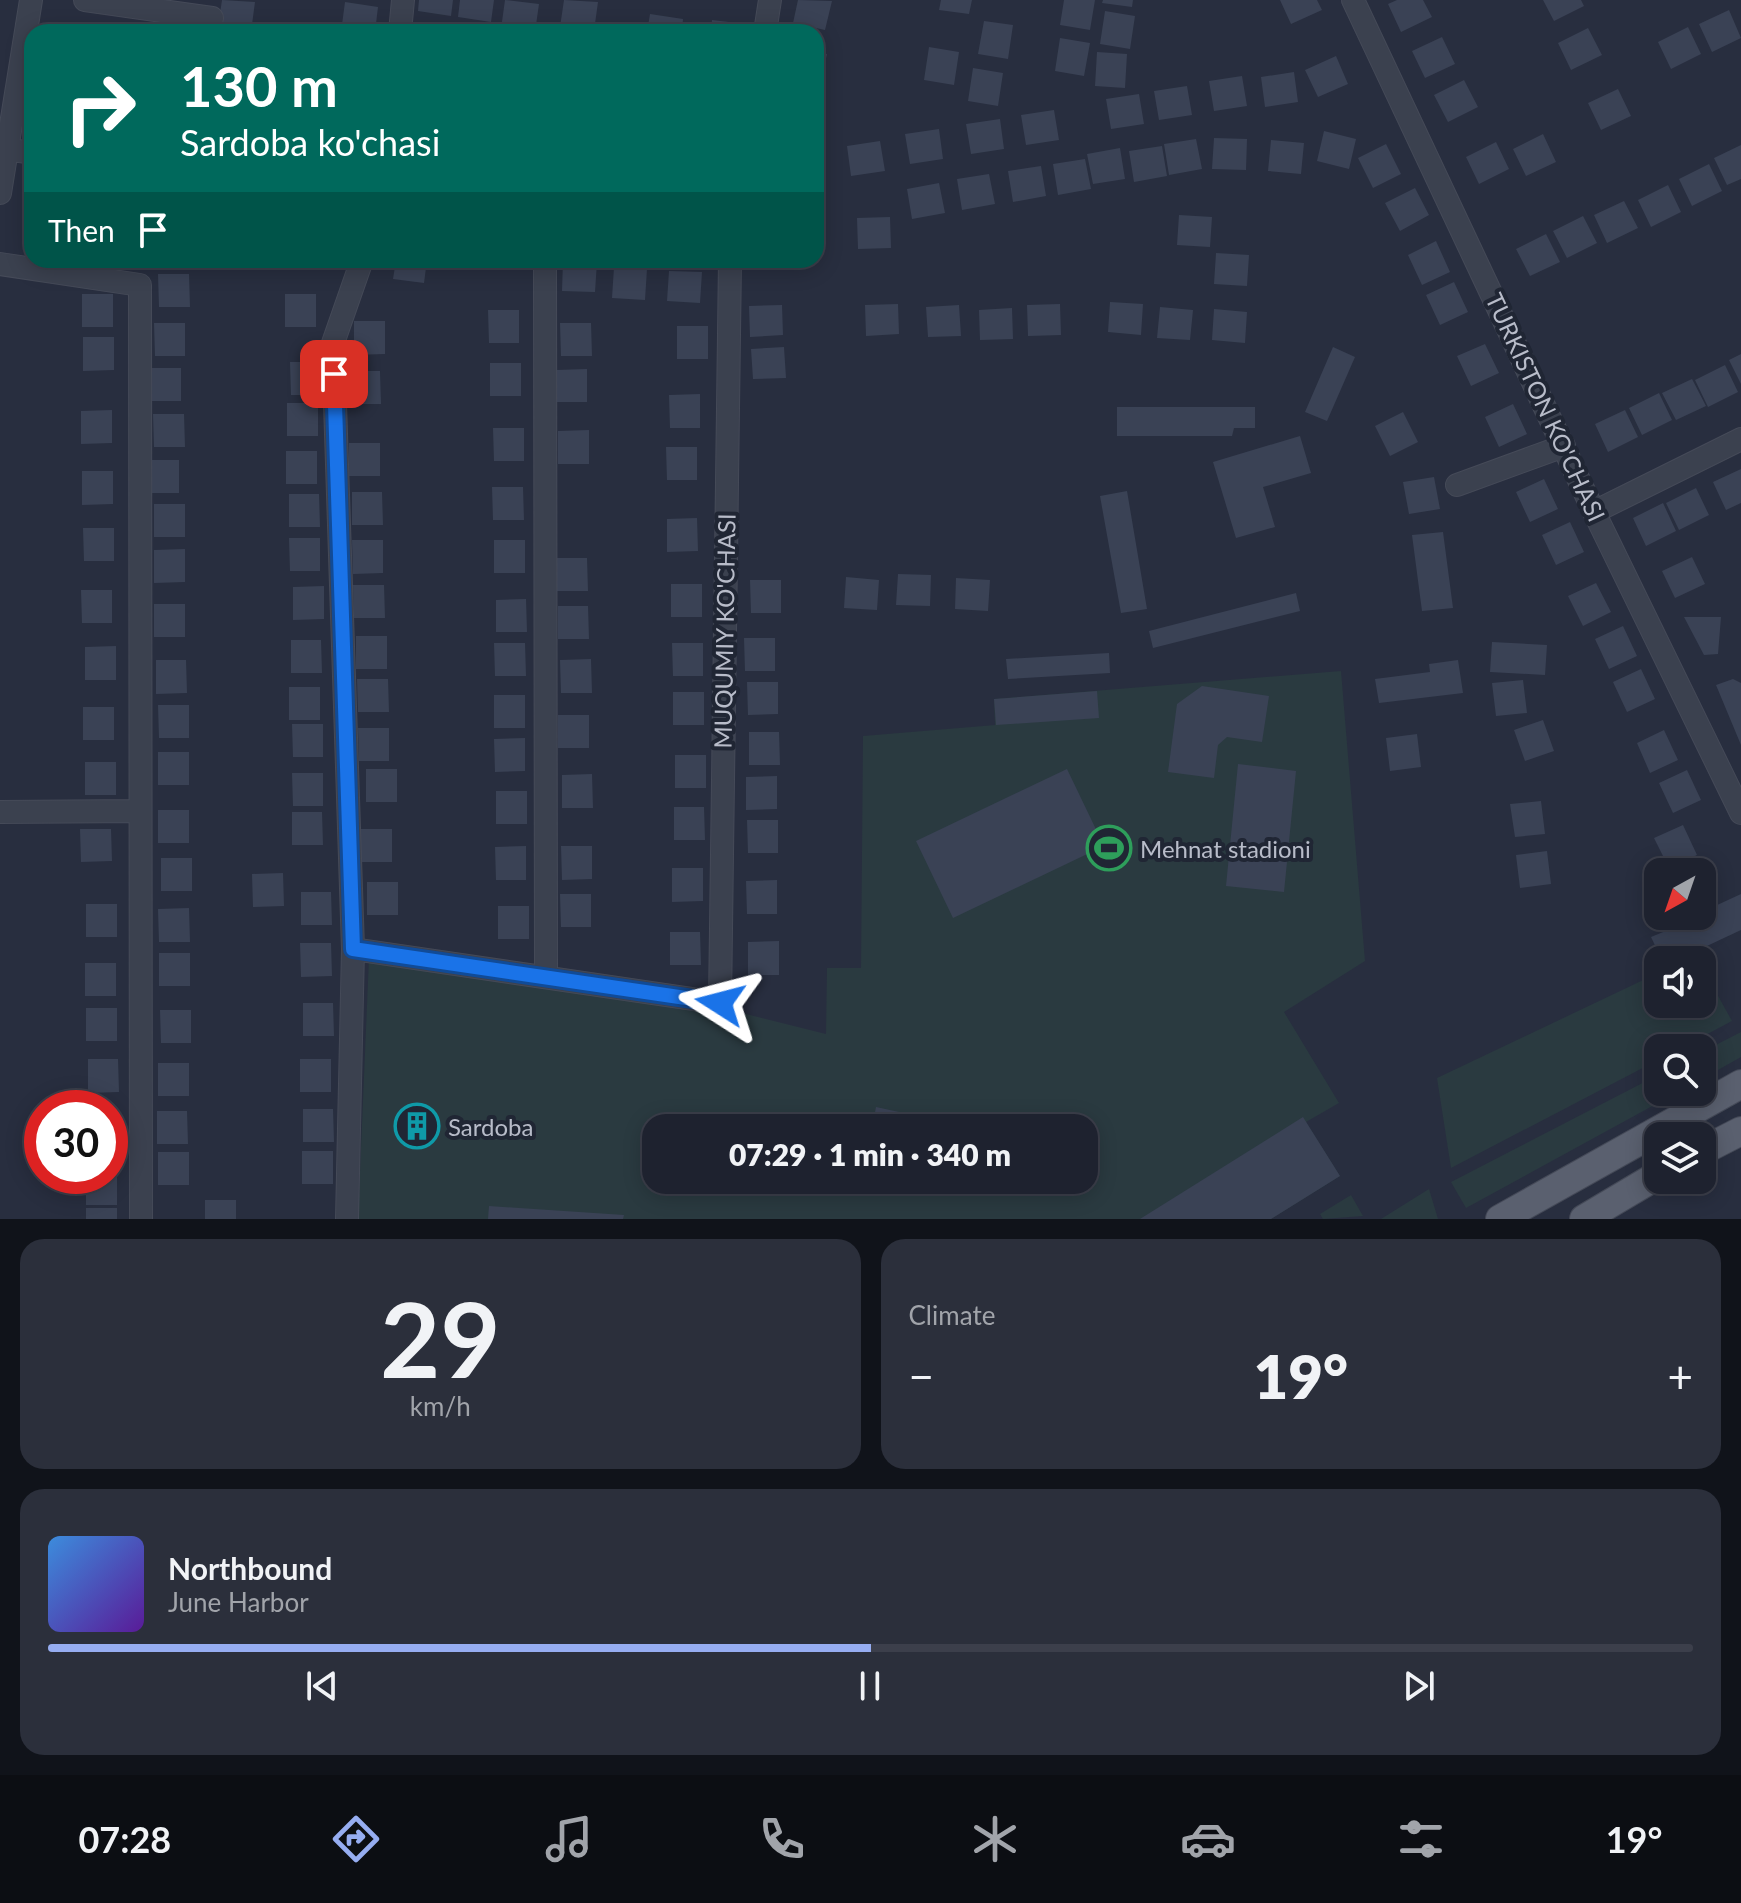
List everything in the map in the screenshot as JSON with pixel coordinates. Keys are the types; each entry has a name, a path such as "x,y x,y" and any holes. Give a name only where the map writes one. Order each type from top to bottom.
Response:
{"main road":[{"path":"1500,1219 1741,1084"},
{"path":"1716,1144 1741,1131"},
{"path":"1584,1219 1644,1183"}],"street":[{"path":"26,24 31,0"},
{"path":"85,0 212,18"},
{"path":"401,24 403,0"},
{"path":"766,24 770,0"},
{"name":"TURKISTON KO'CHASI","path":"1353,0 1594,512 1741,813"},
{"path":"0,193 3,148 24,37"},
{"path":"3,148 24,152"},
{"path":"0,264 24,268"},
{"path":"27,268 140,285 141,1219"},
{"path":"347,1219 353,949 333,343 359,268"},
{"path":"353,949 546,977 545,268"},
{"name":"MUQUMIY KO'CHASI","path":"546,977 720,1003 725,268"},
{"path":"1594,512 1741,439"},
{"path":"1457,485 1564,446"},
{"path":"0,812 139,811"}],"shaded area":[{"name":"Mehnat stadioni","path":"1341,671 1365,961 1284,1012 1339,1103 1306,1122 1340,1176 1271,1219 358,1219 369,958 710,1005 826,1034 827,968 861,968 863,736 995,725 994,699"},
{"path":"1644,980 1644,1018 1716,1018 1716,992 1732,1021 1707,1034 1644,1034 1644,1067 1451,1168 1437,1078"},
{"path":"1741,1032 1741,1057 1716,1071 1716,1045"},
{"path":"1644,1082 1644,1106 1652,1106 1466,1208 1451,1182"},
{"path":"1429,1189 1438,1219 1381,1219"},
{"path":"1351,1195 1363,1216 1323,1219 1320,1214"}],"building":[{"path":"222,0 255,2 252,24 218,24"},
{"path":"419,0 453,0 451,16 418,11"},
{"path":"460,0 494,0 491,22 458,17"},
{"path":"505,0 539,4 536,24 502,24"},
{"path":"564,0 598,2 595,24 560,24"},
{"path":"798,0 832,1 825,30 824,24 793,23"},
{"path":"941,0 972,0 969,14 939,10"},
{"path":"1064,0 1095,0 1090,30 1060,25"},
{"path":"1103,0 1133,0 1132,7 1102,3"},
{"path":"1280,0 1317,0 1322,10 1291,24"},
{"path":"1397,0 1423,0 1432,17 1401,32 1388,4"},
{"path":"1543,0 1581,0 1584,6 1554,21"},
{"path":"345,2 378,7 376,24 342,24"},
{"path":"1729,10 1741,38 1712,52 1699,24"},
{"path":"1105,11 1135,16 1130,49 1100,44"},
{"path":"650,14 683,19 683,24 648,24"},
{"path":"712,20 746,24 712,24"},
{"path":"984,21 1013,25 1008,59 978,54"},
{"path":"1688,27 1701,54 1671,69 1658,42"},
{"path":"1588,28 1602,55 1571,70 1558,43"},
{"path":"1442,37 1455,64 1425,78 1412,51"},
{"path":"1060,38 1090,43 1084,76 1055,71"},
{"path":"929,47 959,52 954,85 924,80"},
{"path":"1097,52 1127,54 1125,88 1095,86"},
{"path":"1336,56 1348,84 1318,97 1305,70"},
{"path":"973,68 1003,73 998,106 968,101"},
{"path":"1294,72 1298,102 1265,107 1261,77"},
{"path":"1242,76 1247,106 1214,111 1209,81"},
{"path":"1464,80 1478,107 1448,122 1434,95"},
{"path":"1187,86 1192,115 1159,120 1154,91"},
{"path":"1618,89 1631,116 1601,130 1588,103"},
{"path":"1139,94 1144,124 1111,129 1106,99"},
{"path":"1054,110 1059,140 1026,145 1021,115"},
{"path":"1000,119 1004,149 971,154 966,124"},
{"path":"939,129 943,159 910,164 905,134"},
{"path":"1324,131 1356,139 1349,169 1317,161"},
{"path":"1543,134 1556,162 1526,176 1513,149"},
{"path":"1214,138 1247,139 1246,170 1212,169"},
{"path":"1196,139 1202,169 1169,175 1164,144"},
{"path":"1271,140 1304,143 1301,174 1268,171"},
{"path":"880,141 885,171 851,176 847,146"},
{"path":"1496,142 1509,169 1479,184 1466,157"},
{"path":"1386,144 1401,174 1373,188 1358,158"},
{"path":"1741,145 1741,179 1727,185 1714,158"},
{"path":"1162,146 1167,176 1134,182 1129,151"},
{"path":"1120,148 1125,179 1093,184 1087,154"},
{"path":"1085,159 1091,189 1058,195 1053,164"},
{"path":"1709,164 1722,191 1692,206 1679,179"},
{"path":"1041,166 1046,196 1013,202 1008,171"},
{"path":"989,174 995,204 962,210 957,179"},
{"path":"939,183 945,213 912,219 907,189"},
{"path":"1668,185 1681,212 1651,227 1638,200"},
{"path":"1415,188 1429,215 1400,231 1385,203"},
{"path":"1624,201 1638,228 1607,243 1594,215"},
{"path":"1179,215 1212,217 1210,247 1177,245"},
{"path":"1583,216 1597,243 1567,258 1553,231"},
{"path":"890,217 891,248 858,249 857,218"},
{"path":"1546,234 1560,262 1530,276 1516,249"},
{"path":"1436,241 1450,272 1422,285 1408,255"},
{"path":"1216,253 1249,255 1247,286 1214,284"},
{"path":"395,268 426,268 424,283 393,279"},
{"path":"563,268 597,268 595,292 562,291"},
{"path":"614,268 647,269 645,300 612,298"},
{"path":"669,271 702,272 700,303 667,301"},
{"path":"158,274 189,274 190,307 159,307"},
{"path":"1454,282 1468,312 1440,325 1426,295"},
{"path":"82,294 113,294 113,327 82,327"},
{"path":"285,294 316,294 316,327 285,327"},
{"path":"1110,302 1143,304 1141,335 1108,332"},
{"path":"898,304 899,334 866,336 865,305"},
{"path":"1060,304 1061,335 1028,336 1027,305"},
{"path":"782,305 783,335 750,337 749,306"},
{"path":"959,305 961,336 928,337 926,307"},
{"path":"1160,307 1193,310 1190,340 1157,338"},
{"path":"1012,308 1013,339 980,340 979,310"},
{"path":"1214,309 1247,312 1245,343 1212,340"},
{"path":"488,310 519,310 519,343 489,343"},
{"path":"354,321 385,321 385,354 354,355"},
{"path":"154,323 185,323 185,356 155,356"},
{"path":"560,323 591,323 592,356 561,356"},
{"path":"677,326 708,326 708,359 677,359"},
{"path":"83,337 114,337 114,370 83,371"},
{"path":"1485,344 1499,373 1471,386 1457,356"},
{"path":"784,347 786,378 753,379 751,349"},
{"path":"1333,347 1355,357 1327,421 1305,412"},
{"path":"1741,354 1741,384 1729,360"},
{"path":"290,362 321,362 322,395 291,395"},
{"path":"490,363 521,363 521,396 490,396"},
{"path":"1725,365 1738,392 1708,407 1695,380"},
{"path":"150,368 181,368 181,401 150,401"},
{"path":"587,369 587,402 556,402 556,370"},
{"path":"349,371 380,371 381,404 350,404"},
{"path":"1692,379 1706,406 1676,420 1662,393"},
{"path":"1659,393 1672,420 1642,435 1629,408"},
{"path":"700,394 700,428 670,428 669,395"},
{"path":"287,403 318,403 318,436 287,436"},
{"path":"1513,404 1527,434 1499,447 1485,417"},
{"path":"1117,407 1255,407 1255,428 1234,428 1232,436 1117,436"},
{"path":"112,410 112,443 81,444 81,411"},
{"path":"1625,410 1638,437 1608,452 1595,424"},
{"path":"1403,412 1418,442 1390,456 1375,426"},
{"path":"153,414 184,414 185,447 154,447"},
{"path":"493,428 524,428 524,461 494,461"},
{"path":"589,430 589,464 558,464 558,431"},
{"path":"1300,436 1311,473 1263,487 1275,527 1236,538 1213,462"},
{"path":"349,443 380,443 380,476 349,476"},
{"path":"666,447 697,447 697,480 667,480"},
{"path":"286,451 317,451 317,484 286,484"},
{"path":"148,460 179,460 179,493 148,493"},
{"path":"1741,469 1741,503 1726,510 1713,482"},
{"path":"82,471 113,471 113,504 82,505"},
{"path":"1434,477 1440,509 1409,514 1403,482"},
{"path":"1544,479 1558,509 1530,522 1516,492"},
{"path":"492,487 523,487 524,520 493,520"},
{"path":"1696,488 1709,515 1679,530 1666,503"},
{"path":"1127,491 1147,609 1121,613 1100,496"},
{"path":"352,492 382,492 383,525 352,525"},
{"path":"289,494 319,494 320,527 289,527"},
{"path":"1663,503 1676,531 1646,546 1633,518"},
{"path":"154,504 185,504 185,537 154,537"},
{"path":"697,518 698,551 667,552 667,519"},
{"path":"1570,522 1584,552 1556,565 1542,535"},
{"path":"83,528 114,528 114,561 84,561"},
{"path":"1443,532 1453,608 1422,611 1412,535"},
{"path":"289,538 320,538 320,571 290,571"},
{"path":"352,540 383,540 383,573 353,574"},
{"path":"494,540 525,540 525,573 494,573"},
{"path":"185,549 185,582 154,583 154,550"},
{"path":"1692,557 1705,584 1675,598 1662,571"},
{"path":"557,558 587,558 588,591 557,591"},
{"path":"898,574 931,575 930,606 896,605"},
{"path":"846,577 879,580 877,610 844,608"},
{"path":"956,578 990,580 988,611 955,609"},
{"path":"750,580 781,580 781,613 751,613"},
{"path":"1596,583 1611,612 1583,626 1568,596"},
{"path":"671,584 702,584 702,617 671,617"},
{"path":"353,585 384,585 385,618 354,618"},
{"path":"324,586 324,619 293,620 293,587"},
{"path":"81,590 112,590 112,623 82,623"},
{"path":"1296,593 1300,611 1153,648 1149,631"},
{"path":"526,599 527,632 496,632 496,600"},
{"path":"154,604 185,604 185,637 154,637"},
{"path":"558,606 588,606 589,639 558,639"},
{"path":"1684,617 1721,617 1718,654 1704,655"},
{"path":"1623,626 1637,656 1609,669 1595,639"},
{"path":"356,636 387,636 387,669 356,669"},
{"path":"744,638 775,638 775,671 745,671"},
{"path":"291,640 321,640 322,673 291,673"},
{"path":"1492,642 1547,645 1545,675 1490,672"},
{"path":"494,643 525,643 526,676 495,676"},
{"path":"672,643 703,643 703,676 673,676"},
{"path":"116,646 116,680 85,680 85,647"},
{"path":"1109,653 1110,673 1008,679 1006,659"},
{"path":"591,659 592,693 561,693 560,660"},
{"path":"156,660 186,660 187,693 156,694"},
{"path":"1458,660 1463,693 1379,703 1375,679 1430,672 1429,664"},
{"path":"1641,669 1655,699 1627,712 1613,682"},
{"path":"357,679 388,679 389,712 358,712"},
{"path":"1733,679 1741,683 1741,745 1716,685"},
{"path":"1523,680 1527,713 1496,716 1492,683"},
{"path":"747,682 778,682 778,714 748,715"},
{"path":"1202,686 1269,696 1262,742 1227,737 1218,745 1214,778 1168,772 1177,704"},
{"path":"289,687 320,687 320,720 289,720"},
{"path":"1097,691 1099,718 996,725 994,699"},
{"path":"673,692 704,692 704,725 673,725"},
{"path":"494,695 525,695 525,728 494,728"},
{"path":"158,705 189,705 189,738 159,738"},
{"path":"83,707 114,707 114,740 83,740"},
{"path":"558,715 589,715 589,748 558,748"},
{"path":"1543,720 1554,751 1525,761 1514,730"},
{"path":"292,724 323,724 323,757 293,757"},
{"path":"358,728 389,728 389,761 359,761"},
{"path":"1664,730 1678,760 1650,773 1637,743"},
{"path":"749,732 779,732 780,765 749,765"},
{"path":"1417,734 1421,767 1390,771 1386,738"},
{"path":"525,738 525,771 495,772 494,739"},
{"path":"158,752 189,752 189,785 158,785"},
{"path":"675,755 706,755 706,788 675,788"},
{"path":"85,762 116,762 116,795 85,795"},
{"path":"1238,764 1296,771 1284,892 1226,886"},
{"path":"366,769 397,769 397,802 366,802"},
{"path":"1067,769 1104,846 953,918 916,841"},
{"path":"1687,770 1701,800 1673,813 1659,783"},
{"path":"292,773 323,773 323,806 293,806"},
{"path":"592,774 593,808 562,808 562,775"},
{"path":"777,776 777,809 746,810 746,777"},
{"path":"496,791 527,791 527,824 496,824"},
{"path":"1541,801 1545,834 1515,837 1510,804"},
{"path":"674,807 704,807 705,840 674,840"},
{"path":"158,810 189,810 189,843 158,843"},
{"path":"292,812 322,812 323,845 292,845"},
{"path":"747,820 778,820 778,853 748,853"},
{"path":"1683,825 1697,855 1691,858 1664,858 1654,838"},
{"path":"80,829 111,829 112,861 81,862"},
{"path":"361,829 392,829 392,862 361,862"},
{"path":"526,846 526,880 496,880 495,847"},
{"path":"561,846 592,846 592,879 562,880"},
{"path":"1547,851 1551,884 1520,888 1516,855"},
{"path":"161,858 192,858 192,891 161,891"},
{"path":"672,868 703,868 703,901 672,902"},
{"path":"283,873 284,906 253,907 252,874"},
{"path":"777,880 777,914 747,914 746,881"},
{"path":"367,882 398,882 398,915 367,915"},
{"path":"301,892 331,892 332,925 301,925"},
{"path":"560,894 591,894 591,927 561,927"},
{"path":"1741,894 1741,930 1707,946 1655,946 1651,937 1668,930 1716,930 1716,906"},
{"path":"86,904 117,904 117,937 86,937"},
{"path":"498,906 529,906 529,939 498,939"},
{"path":"189,908 190,942 159,942 158,909"},
{"path":"670,932 700,932 701,965 670,965"},
{"path":"779,941 779,975 748,975 748,942"},
{"path":"300,943 331,943 332,976 301,977"},
{"path":"159,953 190,953 190,986 159,986"},
{"path":"85,963 116,963 116,996 85,996"},
{"path":"303,1003 333,1003 334,1036 303,1036"},
{"path":"86,1008 117,1008 117,1041 86,1041"},
{"path":"160,1010 191,1010 191,1043 161,1043"},
{"path":"88,1059 118,1059 119,1090 88,1090"},
{"path":"300,1059 331,1059 331,1092 300,1092"},
{"path":"158,1063 189,1063 189,1096 158,1096"},
{"name":"Sardoba","path":"417,1103 434,1109 440,1126 434,1143 417,1149 400,1143 394,1126 400,1109"},
{"path":"876,1107 908,1114 875,1114"},
{"path":"303,1109 333,1109 334,1142 303,1142"},
{"path":"157,1111 187,1111 188,1144 157,1144"},
{"path":"1303,1117 1340,1176 1271,1219 1140,1219"},
{"path":"302,1151 333,1151 333,1184 302,1184"},
{"path":"158,1152 189,1152 189,1185 158,1185"},
{"path":"86,1194 117,1194 117,1205 86,1205"},
{"path":"205,1200 236,1200 236,1219 205,1219"},
{"path":"489,1206 624,1215 623,1219 488,1219"},
{"path":"86,1208 117,1208 117,1219 86,1219"}],"place":[{"name":"Mehnat stadioni","path":"1109,848"},
{"name":"Sardoba","path":"417,1126"}],"route":[{"path":"334,374 353,949 720,1003"}]}
